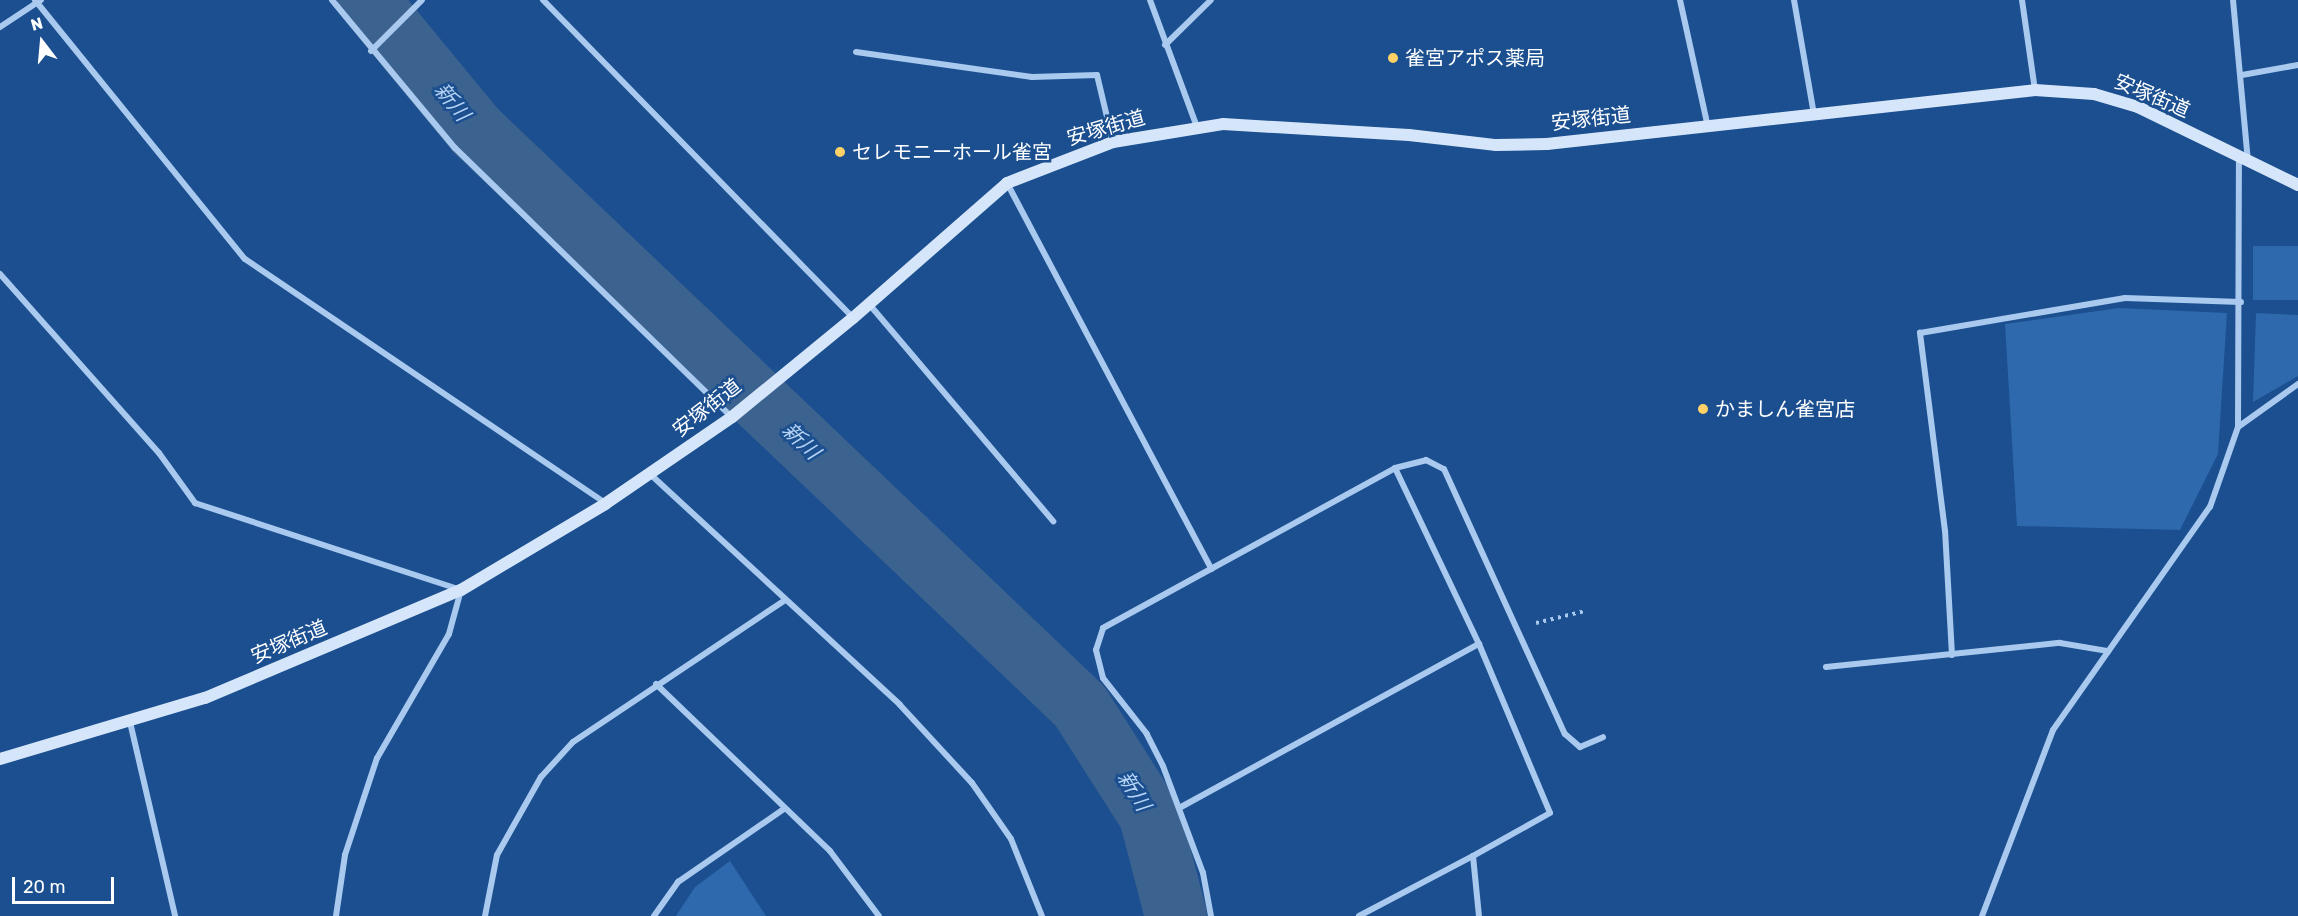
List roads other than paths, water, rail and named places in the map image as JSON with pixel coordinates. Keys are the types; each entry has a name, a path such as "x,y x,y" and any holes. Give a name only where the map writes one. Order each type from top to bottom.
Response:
{"main road":[{"name":"安塚街道","path":"0,759 205,698 461,590 605,504 732,417 766,386 853,318 1008,183 1113,142 1197,127 1261,126 1496,145 1547,144 2035,90 2094,94 2138,107 2244,161 2298,185"}],"street":[{"path":"332,0 371,51 455,148 732,417"},
{"path":"371,51 422,0"},
{"path":"543,0 853,318"},
{"path":"1150,0 1197,127"},
{"path":"1165,45 1210,0"},
{"path":"1680,0 1708,127"},
{"path":"1794,0 1815,116"},
{"path":"2022,0 2035,90"},
{"path":"1982,916 2053,730 2210,507 2238,427 2244,161 2242,75 2233,0"},
{"path":"0,27 37,1 245,259 605,504"},
{"path":"856,52 1032,77 1097,75 1113,142"},
{"path":"2242,75 2298,65"},
{"path":"1008,183 1211,569"},
{"path":"0,273 159,453 195,503 461,590 449,634 373,767 345,855 336,916"},
{"path":"1952,655 1945,531 1920,333 2125,298 2241,302"},
{"path":"869,304 1053,521"},
{"path":"2238,427 2298,384"},
{"path":"1211,916 1203,873 1181,807 1147,734 1103,678 1096,650 1103,628 1395,468 1426,460 1444,469 1565,734 1580,747 1603,737"},
{"path":"1359,916 1550,813 1479,644 1395,468"},
{"path":"650,474 900,705 972,783 1011,839 1042,916"},
{"path":"484,916 497,855 541,777 573,742 656,684 785,600"},
{"path":"1826,667 2060,643 2108,651"},
{"path":"1181,807 1479,644"},
{"path":"656,684 830,851 879,916"},
{"path":"130,722 175,916"},
{"path":"654,916 678,882 784,809"},
{"path":"1473,856 1479,916"}],"waterway":[{"name":"新川","path":"368,0 475,130 1080,706 1150,816 1176,916"}],"place":[{"name":"雀宮アポス薬局","path":"1393,58"},
{"name":"セレモニーホール雀宮","path":"840,152"},
{"name":"かましん雀宮店","path":"1703,409"}]}
